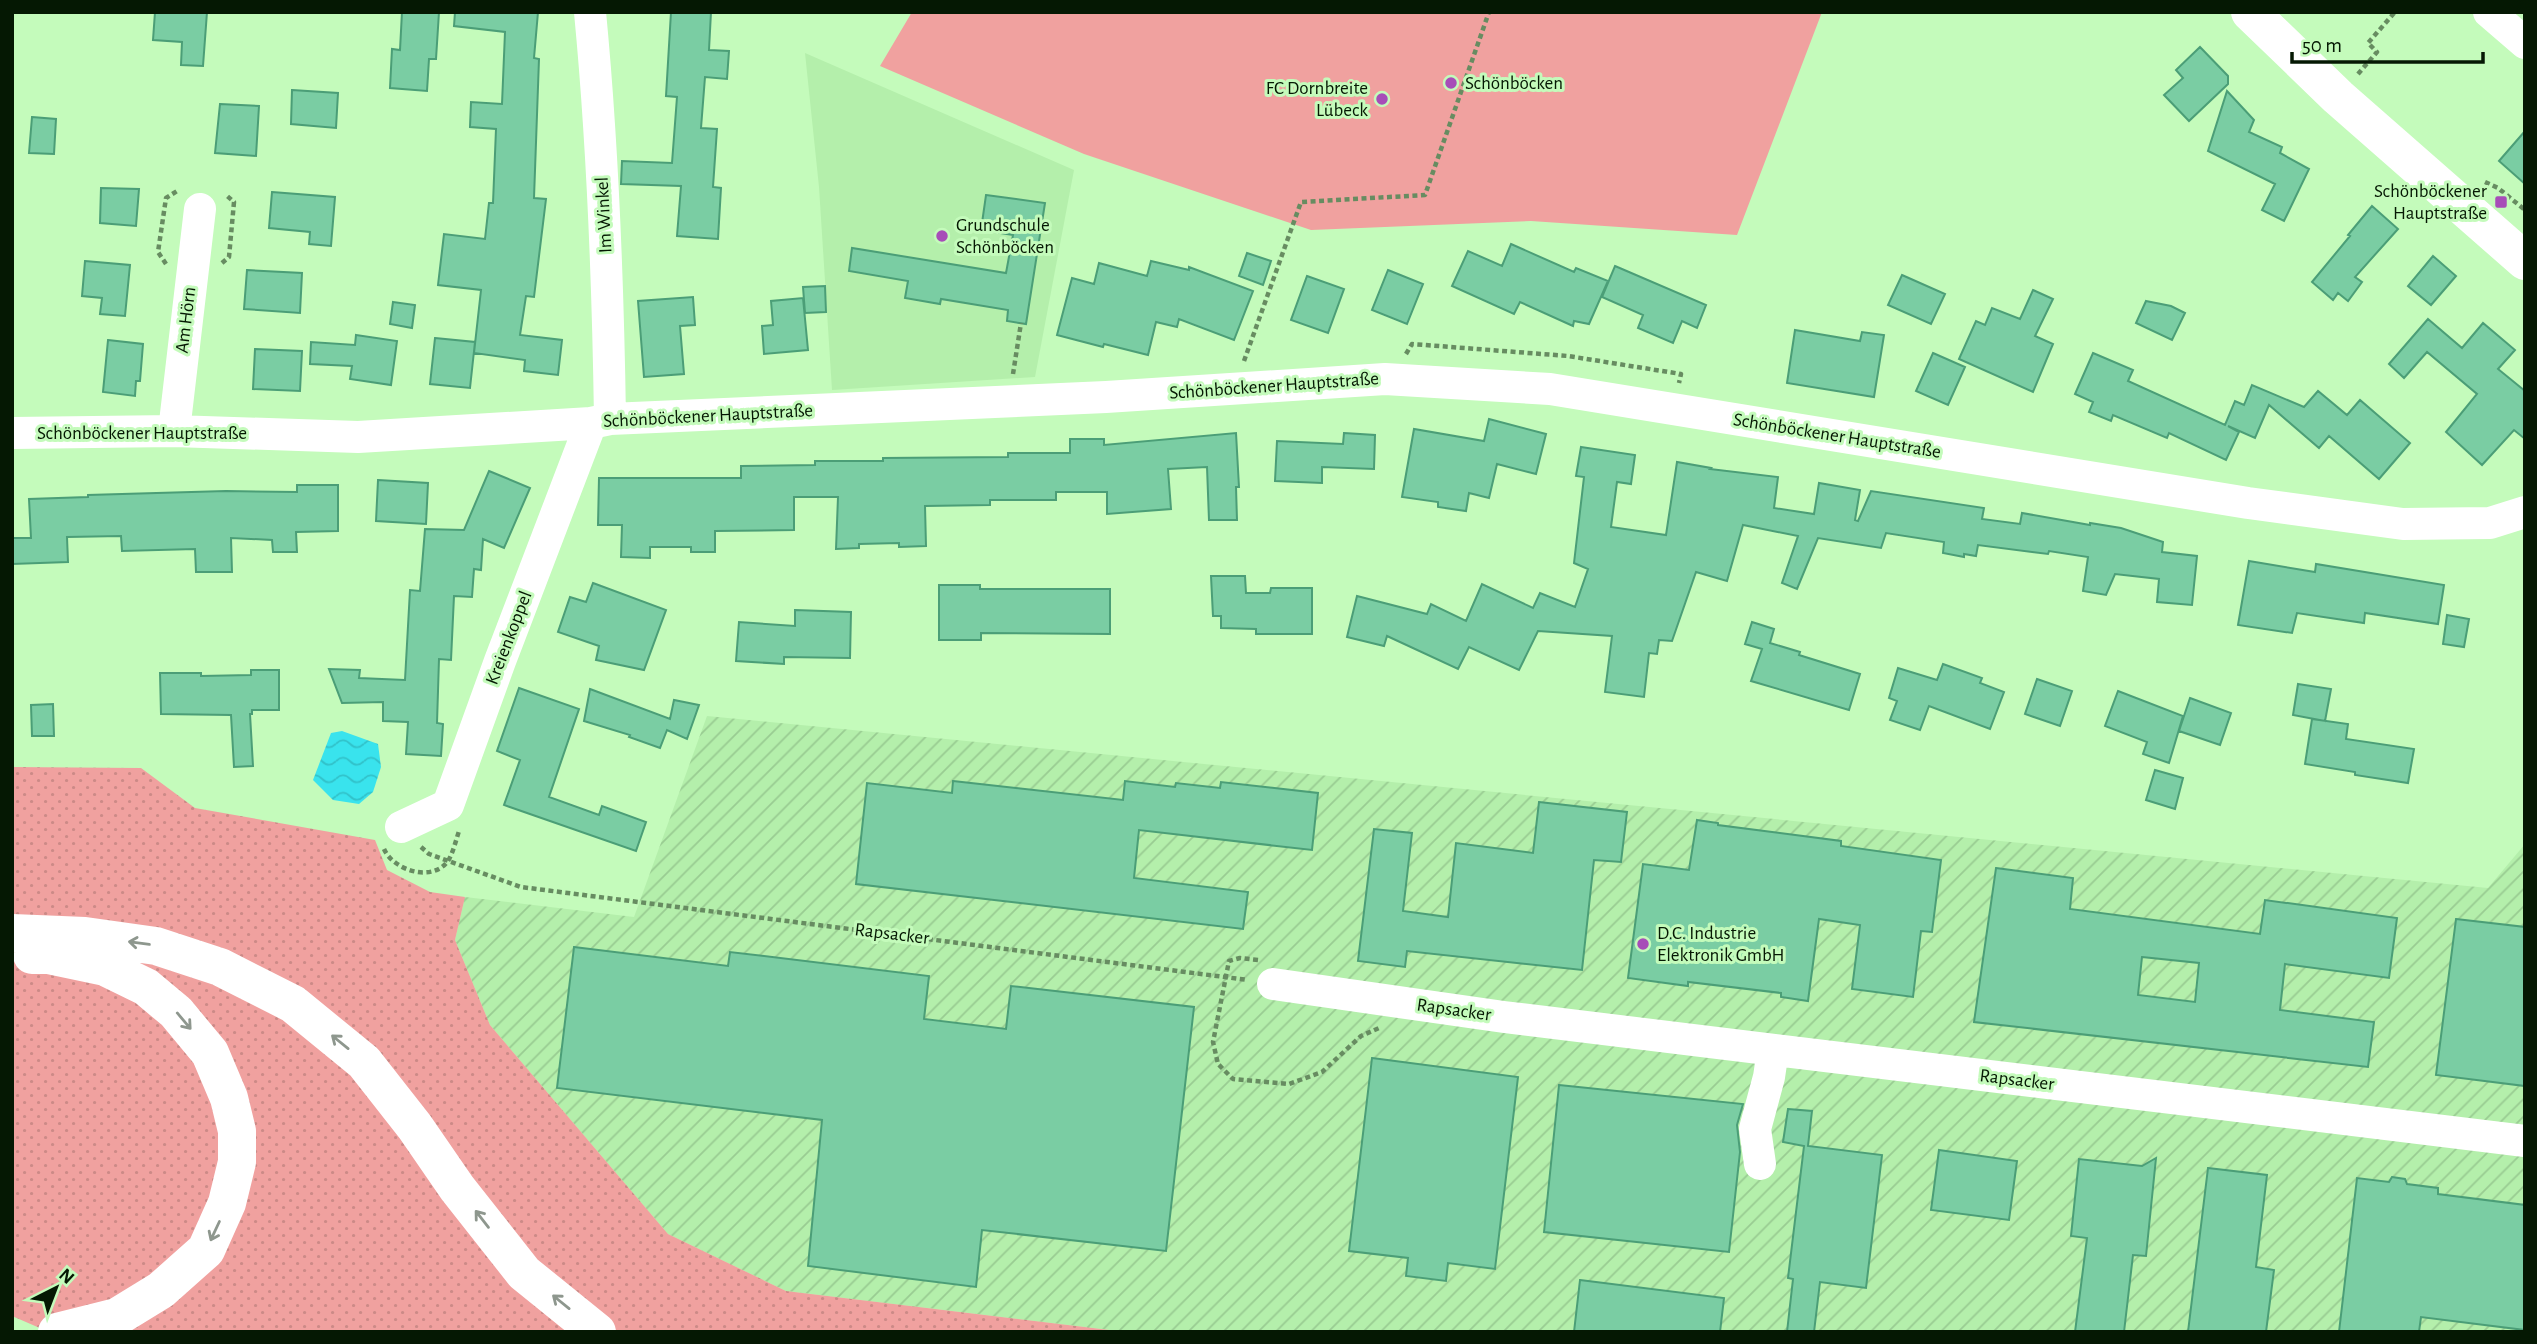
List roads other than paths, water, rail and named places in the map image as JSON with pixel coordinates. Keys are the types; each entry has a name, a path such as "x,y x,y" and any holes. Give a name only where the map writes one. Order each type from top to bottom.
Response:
{"main road":[{"path":"2250,12 2338,97 2525,261"},
{"path":"12,933 85,936 156,946 220,967 293,1004 364,1062 524,1273 597,1332"},
{"path":"12,955 48,955 105,967 146,987 176,1012 210,1053 229,1098 237,1131 237,1162 228,1203 206,1250 161,1290 117,1317 57,1332"}],"street":[{"name":"Im Winkel","path":"590,12 597,78 608,300 600,421"},
{"path":"2489,12 2525,43"},
{"name":"Am Hörn","path":"174,431 201,209"},
{"name":"Schönböckener Hauptstraße","path":"12,433 174,431 358,438 600,421 1093,398 1385,379 1550,389 2248,503 2403,524 2490,523 2525,512"},
{"name":"Kreienkoppel","path":"401,827 448,805 500,661 600,421"},
{"name":"Rapsacker","path":"1273,984 1504,1017 2525,1141"},
{"path":"1760,1164 1755,1129 1769,1077 1773,1049"}],"water":[{"path":"342,731 378,744 381,767 373,792 359,804 333,800 313,780 331,733"}],"place":[{"name":"Schönböcken","path":"1451,83"},
{"name":"FC Dornbreite Lübeck","path":"1382,99"},
{"name":"Schönböckener Hauptstraße","path":"2501,202"},
{"name":"Grundschule Schönböcken","path":"942,236"},
{"name":"D.C. Industrie Elektronik GmbH","path":"1643,944"}]}
